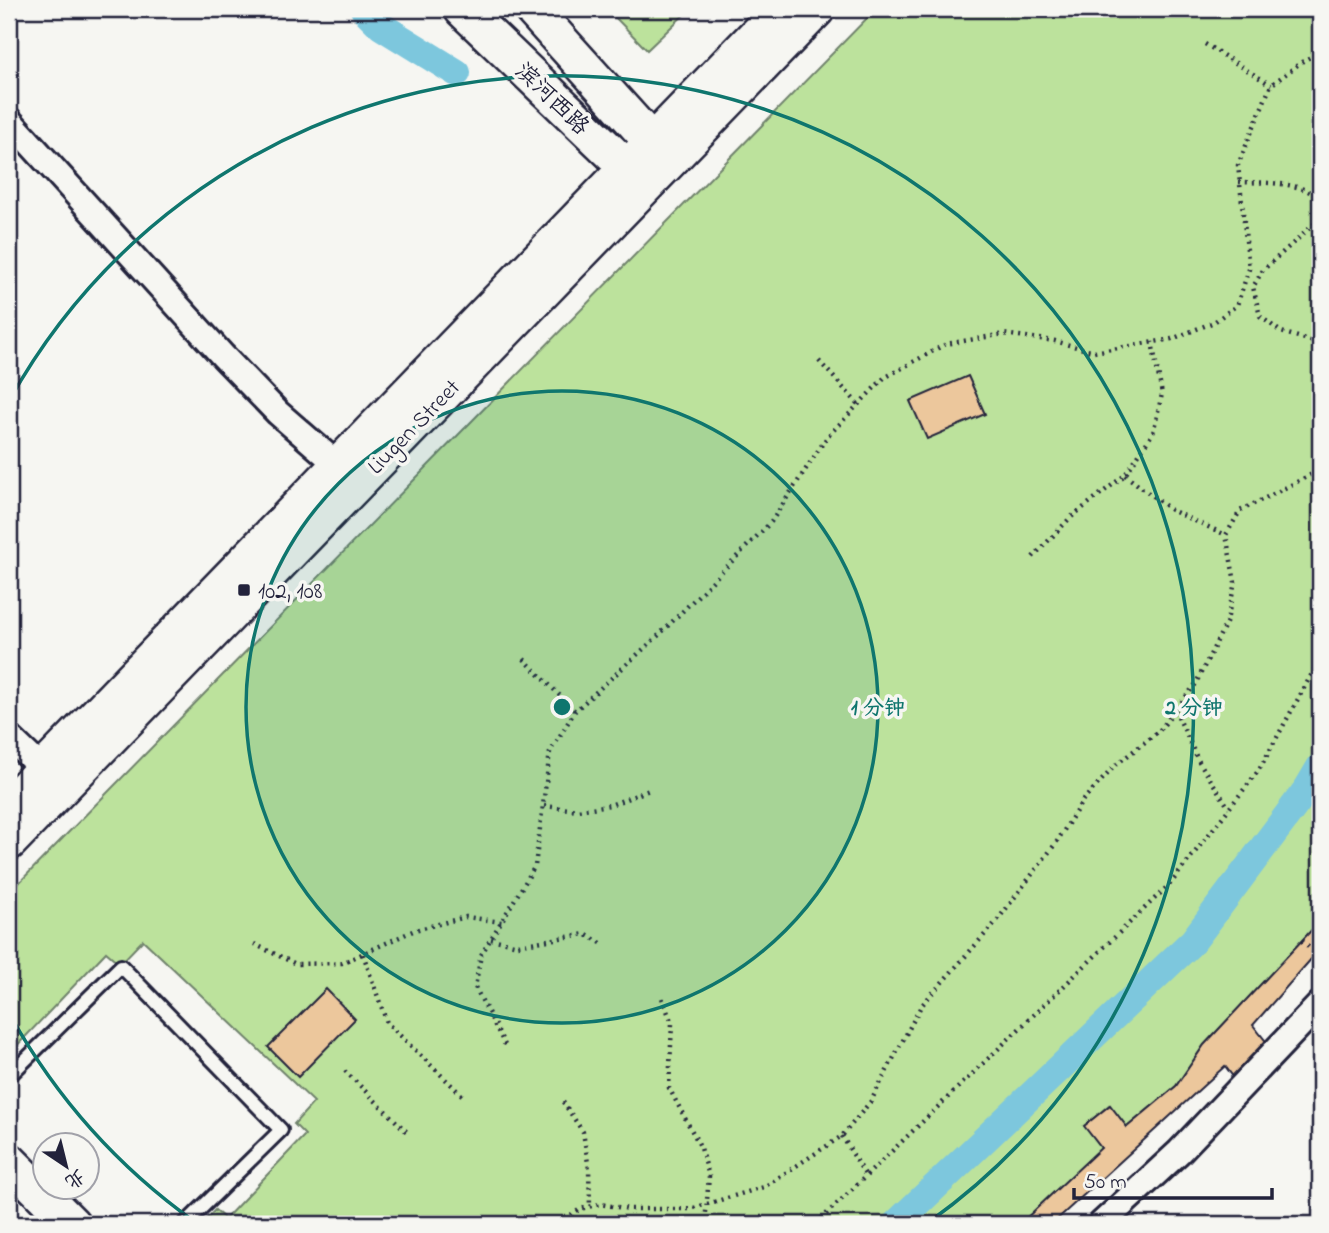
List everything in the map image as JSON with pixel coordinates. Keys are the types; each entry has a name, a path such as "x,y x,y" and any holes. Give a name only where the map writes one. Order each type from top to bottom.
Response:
{"main road":[{"name":"滨河西路","path":"462,9 636,177"},
{"name":"滨河西路","path":"532,9 663,150"},
{"name":"Liugen Street","path":"9,842 53,779 338,466 663,150 781,9"},
{"name":"Liugen Street","path":"663,150 728,101 817,9"},
{"path":"728,101 745,95 829,9"},
{"name":"Liugen Street","path":"9,806 53,779 636,177"},
{"path":"9,1161 72,1224"}],"street":[{"path":"9,120 223,356 278,413 338,466"},
{"path":"9,737 53,779"},
{"path":"1101,1224 1179,1152 1320,1004"}],"lane":[{"path":"9,1076 121,966 281,1130 184,1224"}],"path":[{"path":"1205,44 1271,85"},
{"path":"505,1045 475,987 481,955 535,866 550,752 575,711 659,635 771,522 827,437 884,378 946,344 1004,334 1055,341 1094,352 1172,339 1214,322 1237,305 1249,269 1238,165 1271,85 1320,52"},
{"path":"1239,182 1272,183 1310,190 1320,199"},
{"path":"1320,219 1263,270 1254,287 1260,316 1281,332 1320,346"},
{"path":"1033,557 1070,518 1125,475 1153,433 1162,394 1152,342"},
{"path":"819,361 858,404"},
{"path":"560,1224 580,1209 600,1204 629,1209 690,1209 764,1187 842,1136 871,1101 921,1006 996,922 1056,843 1083,800 1117,764 1159,731 1195,685 1227,621 1235,582 1226,535 1240,511 1320,470"},
{"path":"1125,475 1171,510 1226,535"},
{"path":"524,659 575,711"},
{"path":"816,1224 1171,883 1259,770 1320,659"},
{"path":"1175,710 1198,760 1229,808"},
{"path":"544,806 578,810 610,806 652,789"},
{"path":"254,944 296,964 342,963 415,930 466,917 502,922"},
{"path":"491,939 518,945 585,934 603,944"},
{"path":"1302,941 1320,958"},
{"path":"363,954 387,1023 465,1098"},
{"path":"663,998 672,1023 669,1088 701,1148 709,1177 705,1224"},
{"path":"345,1071 408,1134"},
{"path":"562,1102 583,1132 589,1169 590,1206"},
{"path":"842,1136 866,1177"}],"green space":[{"path":"607,9 690,9 647,50"},
{"path":"876,9 1320,9 1320,921 1204,1045 1176,1086 1127,1127 1109,1105 1085,1126 1101,1148 1020,1224 202,1224 215,1210 225,1219 305,1135 294,1124 314,1102 143,940 120,964 106,952 9,1054 9,893"}],"building":[{"path":"968,376 985,414 927,439 910,401"},
{"path":"1320,921 1320,949 1253,1025 1268,1044 1234,1078 1225,1066 1052,1224 1020,1224 1101,1148 1084,1126 1110,1105 1127,1127 1176,1086 1204,1045"},
{"path":"326,989 355,1019 298,1077 268,1047"}],"waterway":[{"path":"364,9 381,26 457,73"},
{"path":"896,1224 1193,941 1307,789 1320,767"}],"place":[{"name":"102, 108","path":"244,590"}]}
